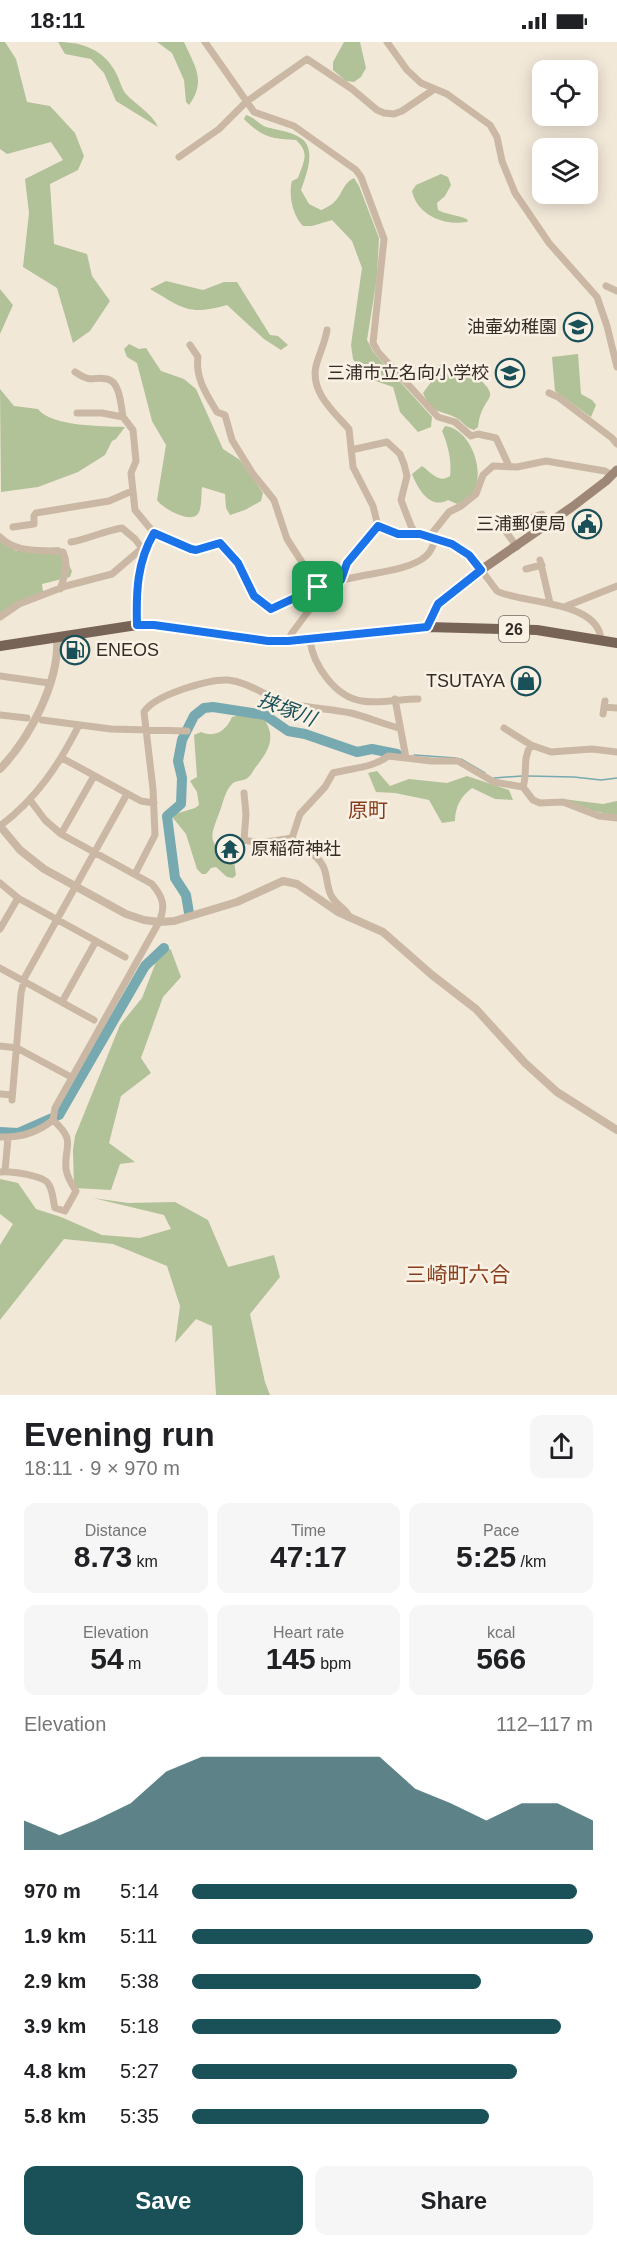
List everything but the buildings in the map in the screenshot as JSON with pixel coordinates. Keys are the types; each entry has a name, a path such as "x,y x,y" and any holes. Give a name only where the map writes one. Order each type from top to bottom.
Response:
{"main road":[{"path":"427,627 438,604 615,473"},
{"name":"26","path":"0,646 137,625 154,625 268,641 310,640 427,627 537,630 617,643"}],"street":[{"path":"205,42 254,112 294,126 356,170 361,177 384,239 373,343 378,352 438,417 454,422 471,436 478,434 496,438 509,466"},
{"path":"387,42 413,76 433,90 447,94 466,109 481,116 490,125 497,137 502,161 515,193 549,243 597,297 617,367"},
{"path":"179,157 219,129 246,102 306,59 384,113 402,111 433,90"},
{"path":"606,286 617,291"},
{"path":"327,330 315,368 315,384 337,418 349,429 352,467 373,506 378,526"},
{"path":"190,345 198,357 197,365 203,389 217,412 225,415 232,440 253,474 274,500 287,539 321,588 321,594 288,641"},
{"path":"75,372 91,380 108,379 112,381 119,394 123,417 133,430 136,461 131,474 135,510 154,533 191,549 196,550 220,543 238,563 254,596 269,609 282,606 341,580 392,570 418,561 429,554 432,539 449,512 461,507 476,494 488,470 493,466 517,467 546,461 615,473"},
{"path":"549,393 617,444"},
{"path":"77,413 102,413 123,417"},
{"path":"351,450 387,442 400,454 407,476 401,500 416,534"},
{"path":"13,527 34,524 36,513 109,501 132,491"},
{"path":"517,547 504,529 506,525 542,514"},
{"path":"378,526 398,534 416,534 452,544 469,555 492,586 501,594 550,603 584,615 601,632 601,640"},
{"path":"341,580 347,563 378,526"},
{"path":"70,542 122,528 144,545"},
{"path":"0,617 19,604 112,574 154,533"},
{"path":"0,537 4,542 23,550 63,552 67,560 66,572 60,589"},
{"path":"137,625 137,580 144,545"},
{"path":"526,569 541,562 550,603"},
{"path":"564,607 617,587"},
{"path":"0,769 29,730 49,683 57,657 57,637"},
{"path":"310,640 313,654 321,670 334,687 359,701 418,699"},
{"path":"0,676 49,683"},
{"path":"135,874 155,835 154,803 144,712 151,704 169,694 220,681 245,684 287,703 353,713 399,728"},
{"path":"396,699 399,728 406,758"},
{"path":"604,707 617,708"},
{"path":"0,715 27,718"},
{"path":"42,720 79,726 185,732"},
{"path":"79,726 62,758 30,800 0,826 30,859 126,914 144,921 159,922 187,917 237,902 283,881 297,884 338,912 383,932 432,975 476,1009 525,1063 557,1092 617,1130"},
{"path":"504,728 531,746 551,752 592,749 617,752"},
{"path":"523,787 525,758 531,746"},
{"path":"292,838 300,814 333,773 378,764 388,756 431,761 458,761 494,782 523,787 533,800 574,804 599,816 617,818"},
{"path":"62,758 141,801 154,803"},
{"path":"62,834 94,776"},
{"path":"244,793 246,804 244,840 260,843 292,838"},
{"path":"1,1094 12,1097 24,981 127,794"},
{"path":"30,800 45,820 62,834 152,884 162,897 164,910 71,1077 53,1118 45,1126 19,1138 4,1138 3,1172 15,1171 48,1182 55,1208 65,1211 76,1191 66,1170 69,1146 67,1139 53,1118"},
{"path":"292,838 319,859 326,872 332,897 348,911 350,918"},
{"path":"0,884 18,898 125,957"},
{"path":"0,929 18,898"},
{"path":"62,1002 96,941"},
{"path":"0,968 93,1020"},
{"path":"0,1046 17,1048 71,1077"}],"green space":[{"path":"0,42 5,42 16,59 27,102 50,106 75,133 84,156 78,170 50,184 54,244 87,254 92,276 110,301 90,331 73,343 57,288 23,267 29,213 25,179 63,160 51,142 7,154 0,149"},
{"path":"58,42 84,46 105,58 116,73 126,94 148,113 158,127 116,101 104,73 91,59 65,54"},
{"path":"157,42 184,42 195,65 198,80 189,105 186,102 184,80 172,53"},
{"path":"344,42 360,42 366,68 361,77 354,82 346,81 333,70 333,62"},
{"path":"246,115 266,127 291,133 305,142 308,147 309,162 301,190 309,204 321,210 338,198 349,181 354,178 359,186 379,238 377,277 367,340 374,353 432,417 431,427 418,432 400,412 393,387 364,377 353,359 351,345 362,268 352,241 332,220 312,226 303,226 299,222 294,211 291,193 292,181 298,178 304,162 303,149 296,140 273,138 256,130 244,119"},
{"path":"441,174 448,177 451,185 445,196 437,203 438,210 465,218 467,222 441,220 419,207 412,191 416,185"},
{"path":"166,281 203,290 224,282 237,282 270,335 278,336 288,345 281,350 264,339 227,305 194,310 170,301 150,289"},
{"path":"0,289 13,305 0,334"},
{"path":"129,344 139,349 146,348 161,371 184,379 196,389 223,449 240,460 263,493 261,501 230,515 226,508 225,494 202,487 199,512 196,516 191,517 171,511 157,500 166,445 152,421 137,363 127,357 124,349"},
{"path":"578,354 581,394 596,405 591,417 555,391 552,357"},
{"path":"443,365 453,371 469,370 481,380 490,393 480,415 478,427 474,430 458,419 434,409 423,393 434,378 434,370 437,366"},
{"path":"0,389 14,406 38,409 54,419 91,426 125,427 112,441 105,455 78,472 38,487 1,492"},
{"path":"445,426 454,429 469,443 477,463 477,484 473,493 457,504 448,500 436,502 430,500 421,491 412,474 422,466 438,478 450,476 449,453 442,431"},
{"path":"0,540 16,551 59,547 72,571 70,577 42,584 43,592 0,613"},
{"path":"244,714 264,719 270,732 270,739 264,756 250,775 246,779 233,783 229,788 213,833 214,843 234,861 236,875 233,878 227,877 216,867 202,874 197,869 186,834 173,818 175,814 199,805 197,792 190,781 197,777 194,735 201,732 215,734 220,732 232,717"},
{"path":"377,771 390,786 409,779 447,783 467,776 509,790 513,800 495,799 472,788 459,802 455,821 442,823 429,800 395,793 376,792 368,773"},
{"path":"563,799 603,804 617,801 617,816 585,809"},
{"path":"163,944 171,950 181,977 163,997 141,1058 151,1073 121,1096 109,1143 135,1162 120,1164 111,1190 74,1188 75,1136 120,1025 142,998"},
{"path":"0,1179 18,1183 36,1209 102,1235 140,1238 171,1229 164,1215 93,1198 128,1203 175,1202 208,1220 228,1267 274,1255 280,1277 250,1314 270,1395 216,1395 212,1326 196,1319 175,1343 180,1306 167,1266 113,1244 64,1239 0,1320 0,1245 13,1224 0,1214"}],"waterway":[{"name":"挟塚川","path":"189,913 186,895 175,878 167,816 181,804 182,778 178,761 182,740 194,716 204,708 213,707 265,715 288,731 305,734 357,752 372,749 397,754"},
{"name":"挟塚川","path":"414,755 456,758"},
{"name":"挟塚川","path":"461,759 485,773"},
{"name":"挟塚川","path":"494,778 522,776"},
{"name":"挟塚川","path":"528,776 601,780 617,778"},
{"name":"挟塚川","path":"0,1132 18,1133 59,1115 145,966 164,948"}],"place":[{"name":"油壷幼稚園","path":"578,327"},
{"name":"三浦市立名向小学校","path":"510,373"},
{"name":"三浦郵便局","path":"587,524"},
{"name":"ENEOS","path":"75,650"},
{"name":"TSUTAYA","path":"526,681"},
{"name":"原稲荷神社","path":"230,849"}],"district":[{"name":"原町","path":"368,810"},
{"name":"三崎町六合","path":"458,1274"}],"route":[{"path":"378,526 398,534 420,534 452,544 469,555 481,570 438,604 427,627 309,640 268,641 154,625 137,625 138,573 147,544 154,533 196,550 220,543 238,563 254,596 269,609 282,606 318,587 323,588 341,580 347,563 378,526"}]}
